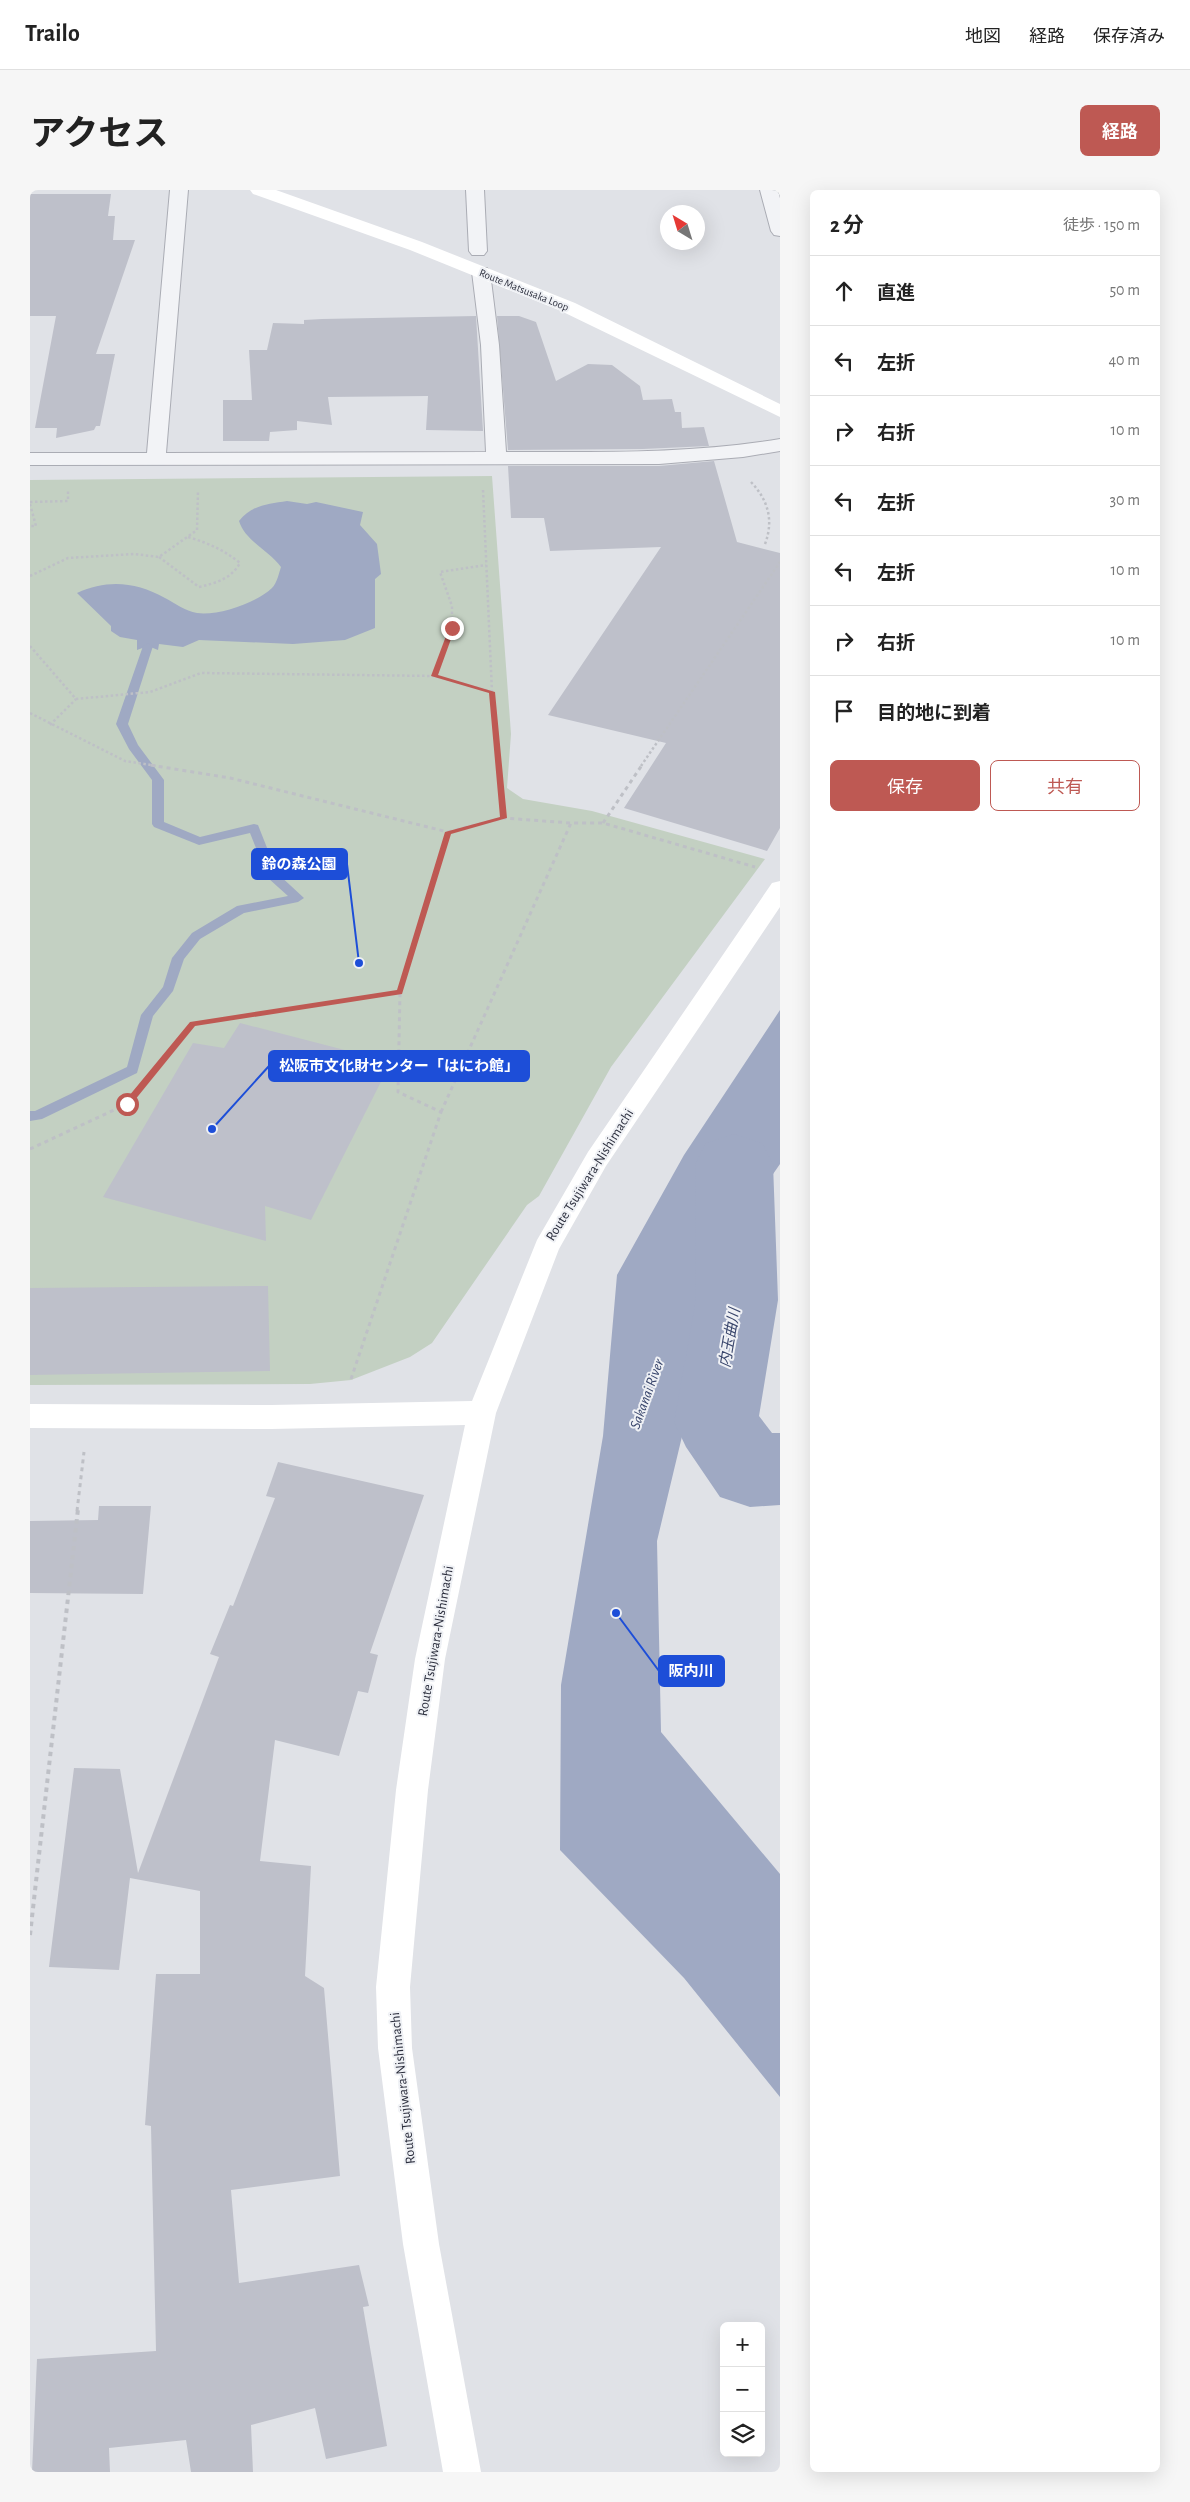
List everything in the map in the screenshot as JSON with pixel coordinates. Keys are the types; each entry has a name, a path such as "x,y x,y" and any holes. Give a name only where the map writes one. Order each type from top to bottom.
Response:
{"main road":[{"name":"Route Matsusaka Loop","path":"259,190 416,246 568,307 780,411"},
{"name":"Route Tsujiwara-Nishimachi","path":"462,2472 421,2244 396,2048 393,1987 412,1790 430,1659 482,1413 546,1248 597,1159 780,889"},
{"path":"30,1416 271,1417 482,1413"}],"street":[{"path":"156,459 180,190"},
{"path":"475,190 478,251"},
{"path":"774,198 780,231"},
{"path":"480,272 490,345 496,457"},
{"path":"30,459 659,458 743,451 780,445"}],"path":[{"path":"748,480 759,490 768,507 770,534 765,544"},
{"path":"30,526 36,526 30,503 68,501 68,482"},
{"path":"160,557 196,530 198,483"},
{"path":"483,490 492,692 503,818"},
{"path":"30,576 68,558 134,554 160,557 179,574 199,587 218,582 236,572 240,563 229,553 217,546 188,536"},
{"path":"603,824 780,562"},
{"path":"434,676 452,628 452,606 440,572 486,565"},
{"path":"30,646 76,699"},
{"path":"50,724 76,699 150,692 201,673 434,676 492,692"},
{"path":"30,713 125,761 230,778 448,832 503,818 603,824 758,868"},
{"path":"351,1380 441,1112 571,823"},
{"path":"441,1112 398,1092 400,992 448,832"},
{"path":"30,1149 127,1104 193,1024 400,992"},
{"path":"30,1935 85,1444"}],"green space":[{"path":"492,476 511,734 507,788 523,799 592,811 765,859 611,1067 539,1196 527,1205 432,1343 410,1357 351,1380 310,1384 30,1385 30,480"}],"water":[{"path":"287,501 307,504 316,502 363,512 360,525 377,544 381,574 375,579 375,628 345,640 293,644 199,640 183,647 159,644 158,650 148,646 137,650 137,640 120,637 111,631 111,626 77,593 100,586 122,584 143,588 184,609 197,613 226,610 247,603 265,594 272,588 277,581 281,567 246,534 239,521 255,508"},
{"name":"Sakanai River","path":"780,1010 780,1164 762,1190 712,1311 657,1541 661,1732 780,1874 780,2097 684,1978 560,1850 561,1685 603,1436 617,1275 684,1155"}],"building":[{"path":"30,194 111,194 108,216 115,216 113,240 135,240 96,354 115,354 100,426 96,426 94,430 56,438 57,428 35,428 56,316 30,316"},
{"path":"476,316 483,431 426,430 428,396 328,397 332,425 297,421 297,430 270,432 269,441 223,441 223,400 252,400 249,350 267,350 273,323 304,324 304,320 322,319"},
{"path":"497,316 519,316 536,322 556,381 588,364 612,365 640,386 643,400 672,399 675,412 681,412 682,428 704,427 709,446 643,449 508,450"},
{"path":"714,461 737,542 780,553 780,828 767,851 624,808 666,743 548,715 661,547 550,551 544,518 511,518 508,466 659,466"},
{"path":"240,1023 391,1062 311,1220 265,1206 266,1241 103,1197 193,1043 224,1048"},
{"path":"268,1286 270,1371 30,1375 30,1288"},
{"path":"278,1462 424,1495 370,1653 378,1655 368,1693 358,1691 339,1756 275,1740 260,1861 311,1866 305,1976 324,1988 340,2176 231,2190 239,2283 359,2265 369,2306 363,2307 387,2446 326,2459 315,2408 251,2425 253,2472 191,2472 186,2440 109,2448 110,2472 32,2472 37,2359 156,2351 151,2126 145,2125 156,1974 200,1974 200,1891 130,1878 119,1970 49,1967 74,1768 120,1769 138,1873 219,1657 210,1654 230,1605 233,1606 275,1498 266,1496"},
{"path":"99,1506 151,1506 143,1594 30,1593 30,1521 98,1520"}],"waterway":[{"path":"30,1116 37,1116 133,1070 147,1015 169,988 178,958 196,936 241,909 298,898 272,875 254,828 199,841 158,824 158,780 133,746 122,724 140,675 148,646"},
{"name":"内玉曲川","path":"734,1164 737,1300 716,1422 750,1471 780,1469"}],"place":[{"name":"鈴の森公園","path":"359,963"},
{"name":"松阪市文化財センター「はにわ館」","path":"212,1129"},
{"name":"阪内川","path":"616,1613"}],"route":[{"path":"127,1104 193,1024 400,992 448,832 503,818 492,692 434,676 452,628"}]}
